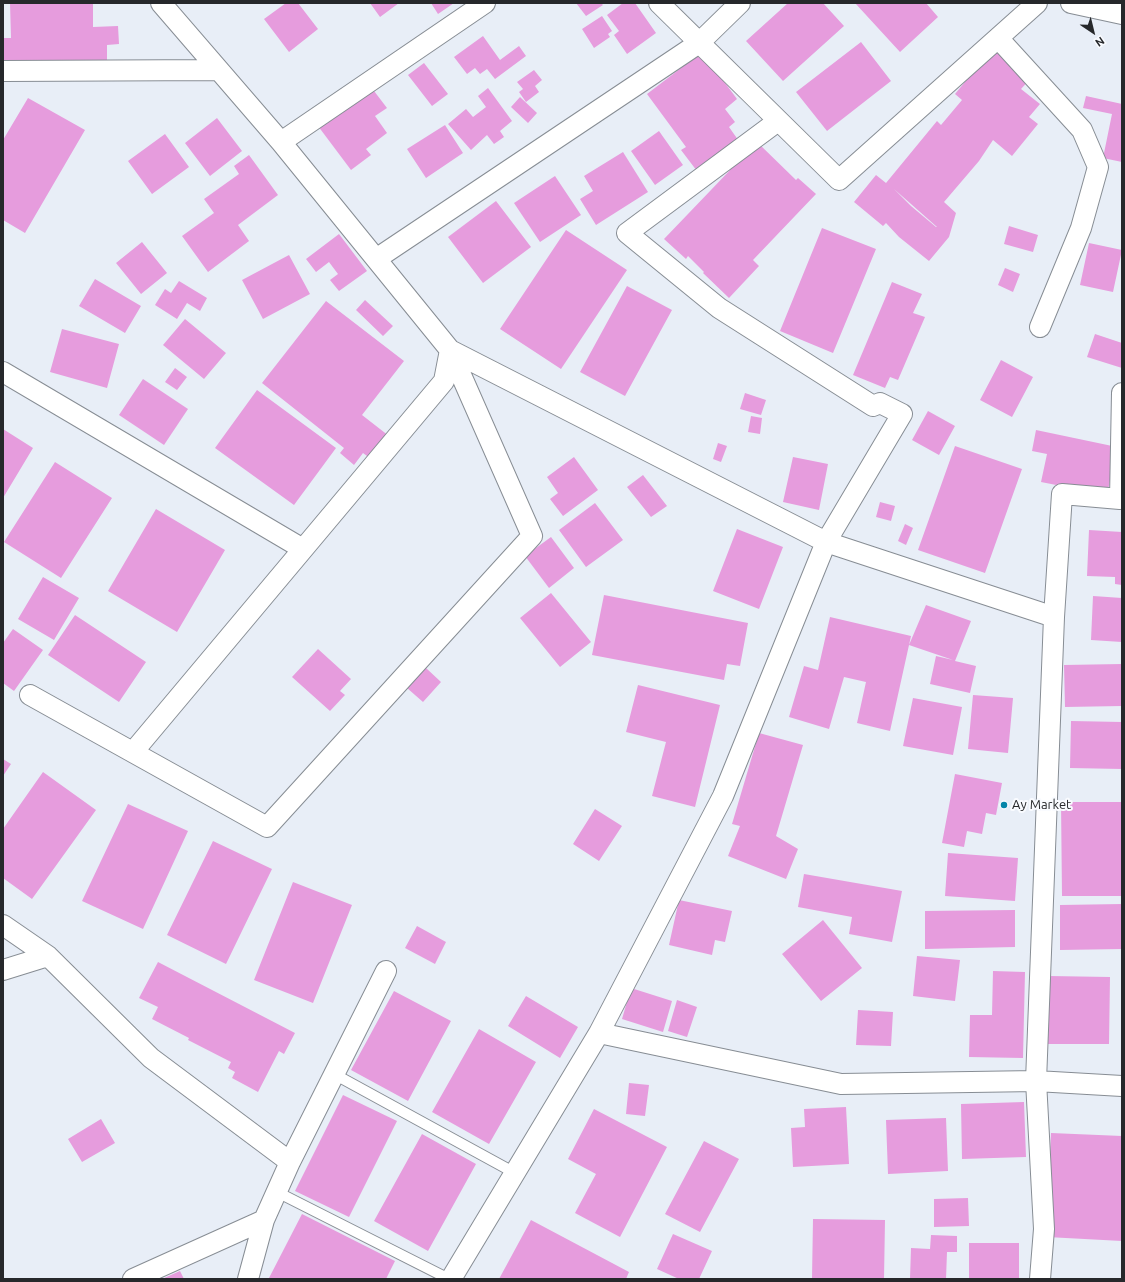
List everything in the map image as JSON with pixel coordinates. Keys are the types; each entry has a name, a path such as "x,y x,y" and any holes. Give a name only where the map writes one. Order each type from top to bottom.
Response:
{"street":[{"path":"30,695 267,827 532,536 450,350 281,142 161,3"},
{"path":"281,142 485,3"},
{"path":"659,3 839,180 1037,3"},
{"path":"376,259 699,42 740,3"},
{"path":"1071,3 1122,14"},
{"path":"998,38 1082,130 1098,168 1081,228 1040,327"},
{"path":"3,71 220,70"},
{"path":"450,1279 599,1034 723,796 826,542 902,414 880,403 872,406 719,308 627,233 778,120"},
{"path":"450,350 826,542 1054,617"},
{"path":"133,752 444,381 450,350"},
{"path":"3,372 303,550"},
{"path":"1040,1279 1044,1229 1036,1081 1054,617 1062,494 1120,499 1122,393"},
{"path":"3,925 48,956 151,1058 290,1162"},
{"path":"3,970 48,956"},
{"path":"248,1279 264,1220 276,1192 386,971"},
{"path":"599,1034 841,1084 1036,1081 1122,1086"},
{"path":"133,1279 264,1220"}],"lane":[{"path":"334,1074 515,1173"},
{"path":"276,1192 450,1279"}],"building":[{"path":"10,3 93,3 93,27 118,26 119,44 107,45 107,62 3,66 3,38 11,38"},
{"path":"286,3 298,3 318,29 289,52 264,19"},
{"path":"370,3 399,3 380,17"},
{"path":"431,3 454,3 438,14"},
{"path":"576,3 601,3 603,5 586,16"},
{"path":"623,3 635,3 656,33 627,54 614,35 619,31 607,15"},
{"path":"788,3 823,3 844,26 783,81 746,41"},
{"path":"855,3 926,3 938,17 900,52"},
{"path":"602,16 612,31 608,34 610,37 594,48 582,29"},
{"path":"483,36 500,60 519,46 526,56 495,79 487,69 480,74 475,68 467,74 454,57"},
{"path":"861,42 891,81 827,131 796,92"},
{"path":"994,47 1031,78 1021,89 1040,104 1029,117 1038,124 1012,156 993,140 979,161 944,202 956,213 949,237 929,261 899,237 886,223 883,226 854,202 876,175 886,183 937,121 941,125 962,100 955,94","holes":["894,189 937,227 911,206"]},
{"path":"702,52 737,99 725,109 735,122 729,127 741,144 700,175 681,150 686,147 647,94"},
{"path":"424,63 448,94 432,106 408,75"},
{"path":"534,70 542,80 535,86 539,92 526,102 519,92 523,89 517,82"},
{"path":"371,87 387,108 375,116 387,133 366,149 371,155 351,170 318,126"},
{"path":"488,88 512,121 500,131 504,137 494,144 487,135 471,150 448,124 466,109 473,117 486,107 478,96"},
{"path":"1086,96 1122,104 1122,162 1103,158 1112,114 1083,108"},
{"path":"520,97 537,113 528,123 511,107"},
{"path":"28,98 85,130 25,233 3,220 3,140"},
{"path":"217,118 242,151 210,176 185,143"},
{"path":"445,125 463,153 426,178 407,149"},
{"path":"659,131 683,165 655,185 631,151"},
{"path":"165,134 189,167 152,194 128,161"},
{"path":"757,142 796,180 798,178 816,194 753,260 759,266 729,298 688,256 686,259 664,239"},
{"path":"623,152 648,192 596,225 580,199 593,191 584,176"},
{"path":"249,155 278,195 238,225 249,241 208,272 182,236 214,213 204,199 239,174 234,166"},
{"path":"555,176 581,215 540,242 514,203"},
{"path":"496,201 531,247 483,283 448,237"},
{"path":"1009,226 1038,235 1033,252 1004,244"},
{"path":"822,228 876,249 833,353 780,331"},
{"path":"566,230 627,270 561,369 500,329"},
{"path":"339,234 367,271 339,291 330,280 338,274 329,262 316,272 306,259"},
{"path":"142,242 167,273 141,294 116,263"},
{"path":"1089,243 1122,250 1113,292 1080,285"},
{"path":"289,255 310,294 263,319 242,280"},
{"path":"1005,268 1020,274 1013,292 998,285"},
{"path":"95,279 141,306 125,333 79,306"},
{"path":"179,281 207,298 200,311 187,303 177,319 155,305 165,289 171,293"},
{"path":"892,282 922,294 913,313 925,317 898,380 890,377 885,388 853,375"},
{"path":"627,286 672,310 625,396 580,372"},
{"path":"365,300 393,326 383,336 356,310"},
{"path":"326,301 404,361 362,415 389,436 371,459 363,453 354,465 340,453 344,448 262,383"},
{"path":"185,319 226,353 204,379 163,345"},
{"path":"62,329 119,344 107,388 50,372"},
{"path":"1095,334 1122,343 1122,368 1087,357"},
{"path":"1001,360 1033,377 1012,417 980,400"},
{"path":"175,368 187,377 177,390 165,382"},
{"path":"143,379 188,409 164,445 119,415"},
{"path":"257,390 336,448 294,505 215,448"},
{"path":"745,393 766,400 761,415 740,409"},
{"path":"928,411 955,426 939,455 912,440"},
{"path":"751,416 762,418 760,434 748,432"},
{"path":"3,429 33,448 3,498"},
{"path":"1036,430 1117,447 1107,495 1041,482 1047,454 1032,451"},
{"path":"718,443 727,446 721,462 713,459"},
{"path":"955,446 1022,469 985,573 918,550"},
{"path":"574,457 598,490 563,516 550,499 558,493 547,477"},
{"path":"793,457 828,464 819,510 783,502"},
{"path":"55,462 112,498 61,578 4,542"},
{"path":"643,475 667,506 651,517 627,487"},
{"path":"880,502 895,506 891,521 876,517"},
{"path":"595,503 623,540 586,567 559,530"},
{"path":"156,509 225,550 177,632 108,591"},
{"path":"905,524 913,528 906,545 898,541"},
{"path":"737,529 783,547 759,609 713,591"},
{"path":"1089,530 1122,532 1122,585 1115,584 1115,577 1087,576"},
{"path":"551,537 574,568 549,588 525,556"},
{"path":"43,577 79,598 54,640 18,619"},
{"path":"551,593 591,642 560,667 520,618"},
{"path":"604,595 748,623 740,666 727,664 724,680 592,655"},
{"path":"1093,596 1122,598 1122,642 1091,640"},
{"path":"926,605 971,621 955,661 976,666 970,693 930,684 936,656 953,660 909,645"},
{"path":"75,615 146,662 119,702 48,655"},
{"path":"830,617 911,636 890,731 857,723 866,682 844,677 829,729 789,717 804,666 818,670"},
{"path":"13,629 43,650 14,691 3,683 3,643"},
{"path":"318,649 351,679 340,691 345,695 330,711 292,677"},
{"path":"1122,664 1122,706 1065,707 1064,665"},
{"path":"426,668 441,682 423,702 407,688"},
{"path":"638,685 720,705 695,807 652,796 666,742 626,732"},
{"path":"973,695 1013,698 1008,753 968,749"},
{"path":"913,698 962,707 953,755 903,746"},
{"path":"1071,721 1122,722 1122,769 1070,768"},
{"path":"759,733 803,745 776,836 798,849 786,879 728,856 740,826 732,824"},
{"path":"3,759 11,764 3,776"},
{"path":"43,772 96,810 32,899 3,878 3,829"},
{"path":"955,774 1002,783 996,815 986,813 982,834 967,831 964,847 942,843"},
{"path":"1061,802 1122,802 1122,896 1062,896"},
{"path":"128,804 188,831 143,929 82,901"},
{"path":"595,809 622,826 599,861 573,844"},
{"path":"213,841 272,869 226,964 167,935"},
{"path":"948,853 1018,858 1015,901 945,896"},
{"path":"804,874 902,891 892,942 849,934 852,917 798,907"},
{"path":"293,882 352,905 313,1003 254,980"},
{"path":"679,900 732,911 725,942 715,940 712,955 669,945"},
{"path":"1122,904 1122,949 1060,950 1060,905"},
{"path":"1015,910 1015,947 925,949 925,911"},
{"path":"823,920 862,968 821,1001 782,954"},
{"path":"417,926 446,942 435,964 405,948"},
{"path":"917,956 960,960 955,1001 913,996"},
{"path":"158,962 295,1033 284,1054 279,1051 258,1092 232,1078 235,1072 228,1068 231,1062 188,1040 189,1038 152,1019 158,1007 139,998"},
{"path":"993,971 1025,972 1023,1058 969,1057 970,1015 992,1015"},
{"path":"1049,976 1110,977 1109,1044 1048,1044"},
{"path":"631,988 672,1001 663,1032 622,1019"},
{"path":"394,991 451,1021 408,1101 351,1070"},
{"path":"526,996 578,1027 560,1058 508,1026"},
{"path":"677,1000 697,1007 687,1037 668,1031"},
{"path":"858,1010 893,1012 891,1046 856,1045"},
{"path":"479,1029 536,1062 489,1144 432,1112"},
{"path":"629,1083 649,1085 645,1116 626,1114"},
{"path":"343,1095 397,1121 349,1217 295,1191"},
{"path":"1024,1102 1026,1157 962,1159 961,1104"},
{"path":"846,1107 849,1164 793,1167 791,1128 805,1127 804,1109"},
{"path":"594,1109 667,1147 620,1237 575,1213 596,1174 568,1159"},
{"path":"946,1118 948,1171 888,1174 886,1120"},
{"path":"101,1119 115,1143 82,1162 68,1139"},
{"path":"1051,1133 1122,1136 1122,1241 1047,1237"},
{"path":"422,1134 476,1164 428,1251 374,1221"},
{"path":"704,1141 739,1159 700,1232 665,1214"},
{"path":"968,1198 969,1226 934,1227 934,1199"},
{"path":"302,1214 395,1261 386,1279 269,1278"},
{"path":"813,1219 885,1220 884,1279 812,1278"},
{"path":"531,1220 629,1272 626,1279 499,1279"},
{"path":"673,1234 712,1251 699,1279 679,1279 657,1269"},
{"path":"931,1235 957,1236 957,1252 947,1252 946,1279 910,1279 911,1248 930,1249"},
{"path":"969,1243 1019,1243 1019,1279 969,1279"},
{"path":"180,1271 184,1279 162,1279"}],"place":[{"name":"Ay Market","path":"1004,805"}]}
